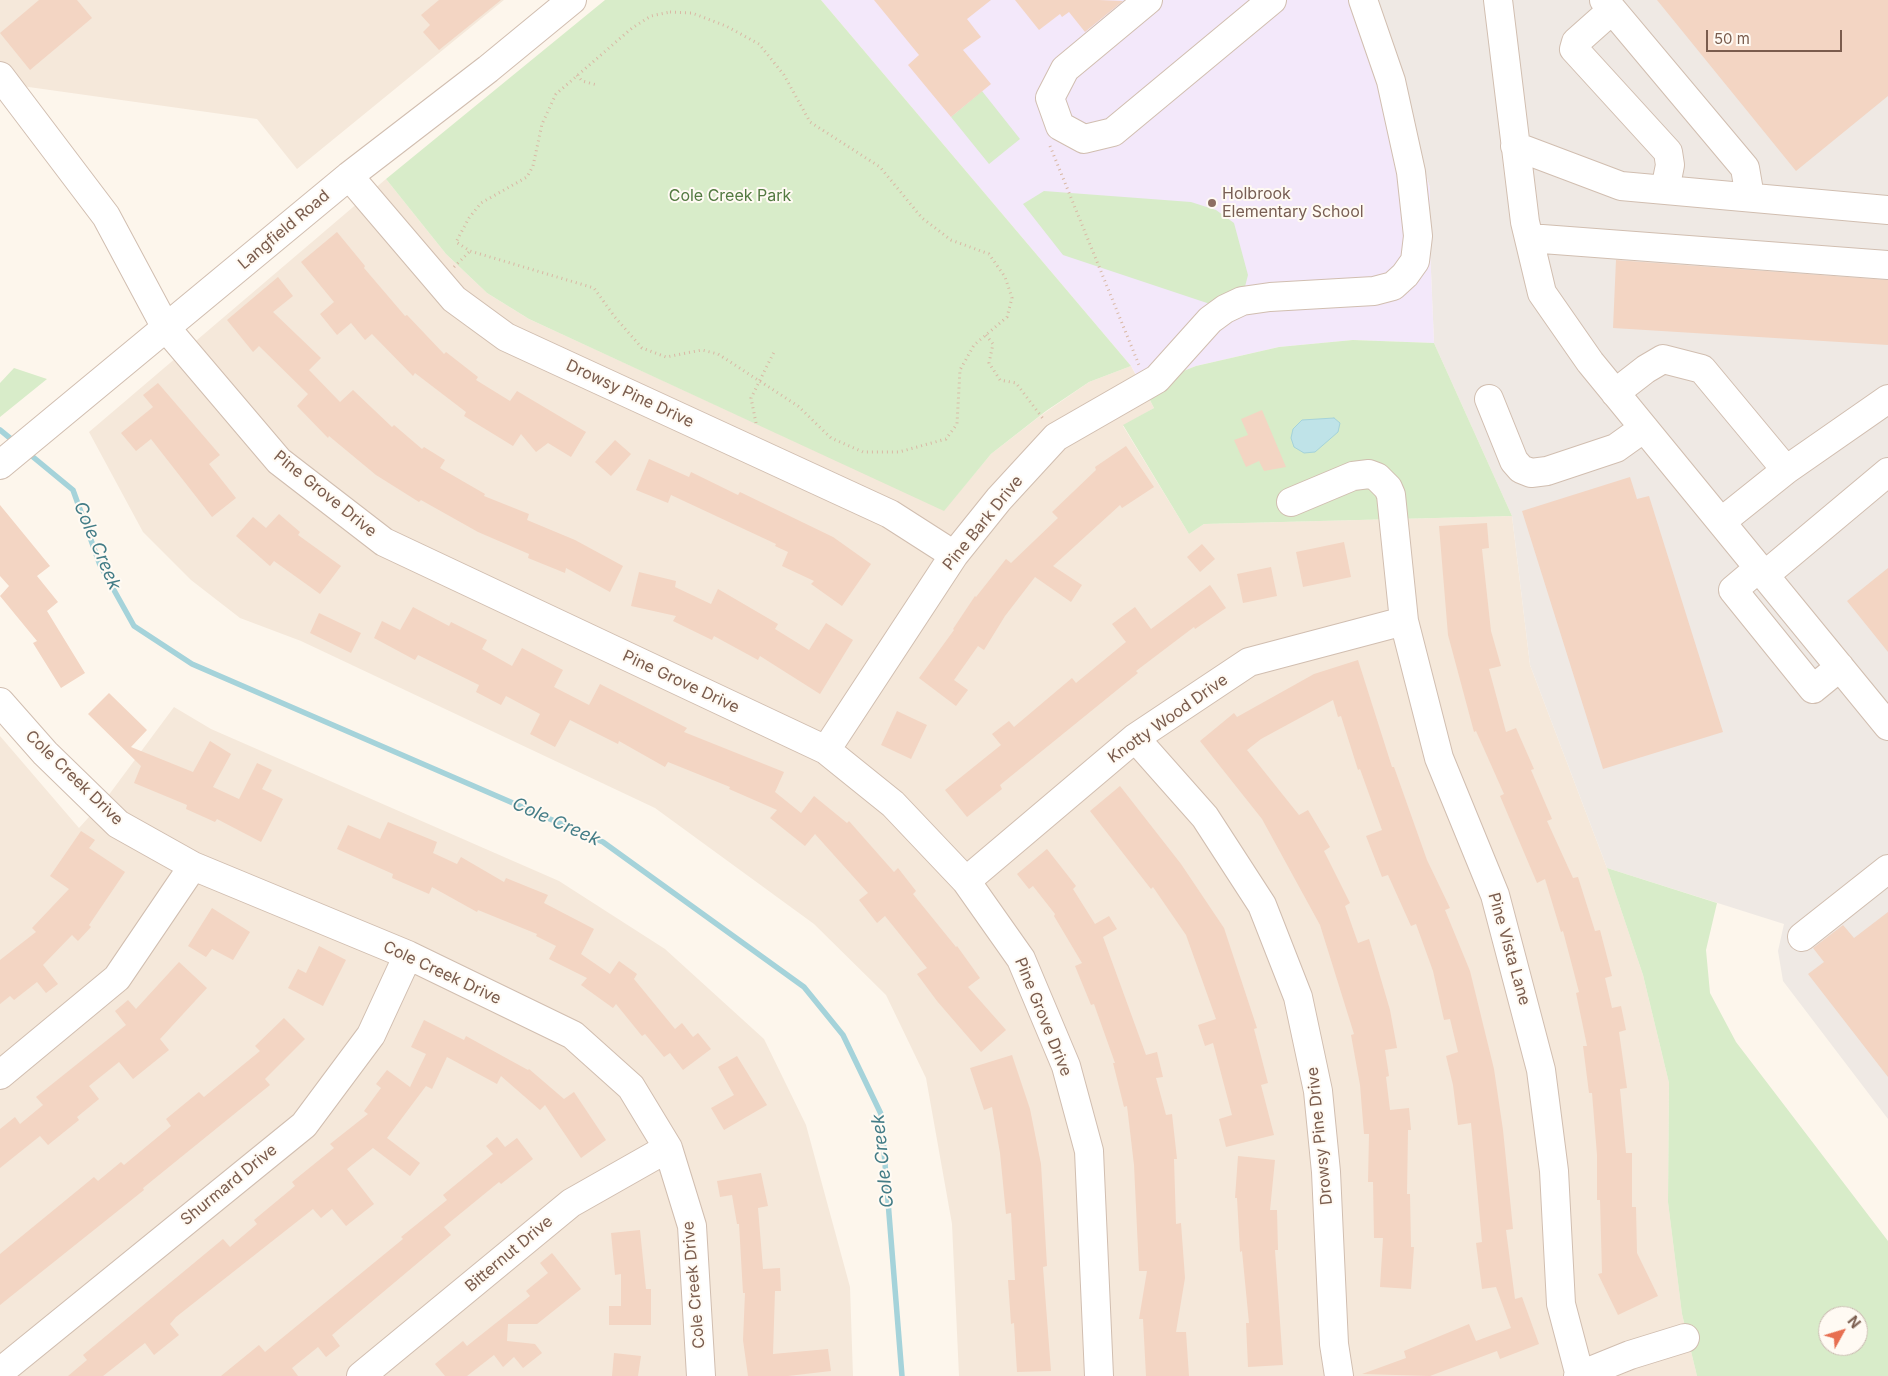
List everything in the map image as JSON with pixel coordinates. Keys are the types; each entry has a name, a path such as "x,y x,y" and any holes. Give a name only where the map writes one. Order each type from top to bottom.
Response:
{"street":[{"name":"Langfield Road","path":"0,465 349,176 488,69 572,0"},
{"path":"1148,0 1065,69 1050,98 1060,126 1084,139 1113,132 1263,2"},
{"name":"Pine Bark Drive","path":"826,750 954,555 998,499 1056,437 1157,379 1210,320 1242,301 1270,297 1374,290 1393,286 1405,275 1415,261 1418,236 1411,172 1391,80 1363,0"},
{"path":"1498,0 1529,238 1542,294 1590,362 1762,571"},
{"path":"1665,190 1670,165 1668,152 1574,49 1576,42 1608,5 1745,168 1750,197"},
{"name":"Pine Grove Drive","path":"0,76 106,216 166,328 279,461 384,542 826,750 893,804 966,881 1021,959 1066,1066 1089,1151 1099,1376"},
{"path":"1516,146 1621,186 1888,210"},
{"name":"Drowsy Pine Drive","path":"349,176 454,299 506,338 890,514 954,555"},
{"path":"1529,238 1888,265"},
{"path":"1615,393 1646,369 1663,360 1702,369 1786,470"},
{"path":"1488,399 1514,461 1521,469 1531,473 1547,471 1616,448 1644,428"},
{"path":"1721,522 1786,470 1888,399"},
{"path":"1888,472 1762,571 1733,590 1813,689 1840,667 1888,726"},
{"name":"Pine Vista Lane","path":"1291,502 1352,476 1369,474 1377,477 1388,488 1391,495 1404,621 1439,758 1495,895 1541,1070 1554,1171 1561,1304 1580,1376"},
{"name":"Knotty Wood Drive","path":"966,881 1135,738 1249,662 1404,621"},
{"name":"Cole Creek Drive","path":"0,702 45,753 118,824 193,866 408,956 573,1035 631,1087 668,1148 692,1226 701,1376"},
{"name":"Drowsy Pine Drive","path":"1135,738 1205,817 1262,906 1298,997 1318,1091 1326,1172 1334,1344 1339,1376"},
{"path":"0,1075 117,978 193,866"},
{"path":"1802,937 1888,869"},
{"name":"Shurmard Drive","path":"0,1372 304,1125 370,1035 408,956"},
{"name":"Bitternut Drive","path":"361,1376 571,1203 668,1148"},
{"path":"1580,1376 1630,1356 1684,1338"}],"path":[{"path":"670,12 692,13 726,26 759,44 784,75 810,122 880,167 922,218 951,240 989,254 1005,277 1012,298 1007,317 974,345 960,370 957,424 946,439 899,452 863,452 831,438 798,406 758,382 718,354 702,350 666,357 642,348 614,316 594,288 470,251 456,242 468,218 481,203 527,177 533,166 542,124 556,94 577,75 632,28 652,16 670,12"},
{"path":"577,75 582,81 597,85"},
{"path":"1046,136 1140,366 1133,369"},
{"path":"986,336 993,344 989,363 1000,380 1016,382 1056,437"},
{"path":"756,424 751,398 775,350"}],"shaded area":[{"path":"0,0 504,0 297,169 257,119 0,83"},
{"name":"Holbrook Elementary School","path":"821,0 1372,0 1430,188 1430,248 1434,343 1353,340 1279,347 1196,366 1143,387 1131,366"},
{"path":"1372,0 1888,0 1888,1119 1783,981 1778,951 1784,924 1607,868 1530,665 1512,516 1434,343 1430,248 1430,188"},
{"path":"386,179 446,254 487,293 529,319 944,510 991,454 1040,416 1089,382 1131,366 1154,408 1123,426 1189,534 1204,524 1512,516 1530,665 1607,868 1643,975 1669,1083 1668,1202 1682,1314 1697,1376 959,1376 952,1224 926,1078 886,995 814,924 655,808 301,641 240,618 191,580 143,532 89,432"},
{"path":"174,707 211,729 559,881 665,949 764,1039 806,1125 850,1287 853,1376 0,1376 0,736 79,828 108,796"}],"green space":[{"name":"Cole Creek Park","path":"605,0 821,0 1131,366 1089,382 1046,411 991,454 944,511 529,319 487,293 446,254 386,179"},
{"path":"982,91 1020,139 989,164 951,117"},
{"path":"1044,191 1191,202 1216,210 1234,223 1248,275 1240,306 1207,303 1063,255 1023,204"},
{"path":"1353,340 1434,343 1512,516 1204,524 1189,534 1123,425 1154,408 1143,387 1196,366 1279,347"},
{"path":"14,368 47,379 0,417 0,383"},
{"path":"1607,868 1717,903 1706,950 1710,993 1736,1042 1888,1241 1888,1376 1697,1376 1682,1314 1668,1202 1669,1083 1643,975"}],"water":[{"path":"1334,418 1340,423 1338,432 1315,452 1304,453 1294,447 1291,438 1293,429 1302,420"}],"building":[{"path":"39,0 77,0 92,18 30,70 0,33"},
{"path":"439,0 501,0 439,50 423,32 430,25 421,15"},
{"path":"874,0 991,0 967,19 981,37 963,50 991,84 951,117 908,65 919,55"},
{"path":"1015,0 1123,1 1085,32 1069,12 1062,17 1060,14 1039,30"},
{"path":"1657,0 1888,0 1888,96 1796,171"},
{"path":"337,232 365,266 364,268 405,316 407,315 444,354 446,352 478,377 476,380 510,401 517,391 586,432 571,457 548,443 536,452 521,434 513,446 464,416 466,412 415,373 413,376 372,334 365,340 351,323 337,335 320,314 334,302 301,262"},
{"path":"1616,260 1888,280 1888,345 1613,328"},
{"path":"278,277 293,296 273,312 321,358 309,370 340,402 353,390 392,427 394,425 422,449 424,447 445,460 440,468 485,494 484,496 529,514 527,520 575,540 623,566 610,592 566,568 565,573 528,558 529,554 478,532 421,500 419,502 376,475 329,436 328,438 297,406 308,394 259,346 253,352 227,320"},
{"path":"158,383 220,455 209,464 236,498 212,517 151,439 136,451 121,433 153,407 143,395"},
{"path":"1262,410 1286,467 1264,471 1259,461 1246,467 1234,440 1248,435 1241,419"},
{"path":"615,440 631,454 611,476 595,462"},
{"path":"1126,446 1154,487 1122,508 1120,505 1053,566 1082,585 1071,602 1035,577 1005,616 984,650 978,646 954,680 968,690 956,706 919,678 954,630 975,596 1006,559 1011,563 1058,518 1052,512 1096,470 1095,467"},
{"path":"649,459 689,477 691,472 738,495 740,492 833,537 871,564 842,606 811,584 814,581 782,566 788,552 775,546 776,544 671,495 668,503 636,490"},
{"path":"1630,477 1637,499 1649,496 1723,732 1603,769 1522,511"},
{"path":"0,505 50,566 37,576 58,602 47,611 85,673 61,688 33,643 37,641 0,596 9,586 0,576"},
{"path":"279,514 300,532 298,535 341,566 320,594 274,561 270,566 236,536 253,517 266,528"},
{"path":"1487,523 1489,548 1482,549 1491,631 1501,666 1489,669 1506,732 1516,728 1534,769 1531,770 1552,819 1547,821 1573,878 1578,877 1595,931 1600,930 1612,976 1605,978 1612,1008 1621,1006 1626,1030 1619,1032 1627,1088 1620,1089 1626,1153 1632,1153 1632,1207 1636,1207 1637,1253 1658,1296 1618,1315 1598,1274 1602,1273 1600,1200 1597,1200 1597,1155 1592,1093 1589,1093 1583,1046 1587,1046 1576,993 1579,992 1563,931 1561,932 1545,879 1537,883 1500,796 1504,794 1476,731 1474,732 1448,635 1439,526"},
{"path":"1344,542 1351,577 1303,587 1296,552"},
{"path":"1202,544 1215,559 1200,572 1187,557"},
{"path":"1271,567 1277,596 1243,603 1237,574"},
{"path":"1888,568 1888,652 1847,601"},
{"path":"639,572 676,581 675,587 711,604 718,589 778,624 775,629 809,650 826,623 853,640 820,694 760,656 758,660 714,636 712,640 673,621 676,616 631,606"},
{"path":"1210,585 1226,608 1195,629 1194,627 1136,671 1138,673 1000,785 1002,789 967,817 945,790 1001,745 992,734 1009,721 1014,727 1072,678 1076,683 1126,642 1112,624 1135,607 1151,629"},
{"path":"413,607 449,626 451,622 487,640 482,649 512,666 522,648 563,670 554,687 589,705 600,684 687,728 684,732 784,772 775,792 801,813 814,796 847,823 849,821 894,872 898,868 916,891 913,894 957,946 980,978 968,987 1006,1030 981,1052 937,1001 917,974 927,968 885,916 877,923 859,900 868,893 815,834 805,846 770,818 777,810 729,789 730,787 668,762 665,767 619,741 618,744 570,720 555,747 530,734 540,714 506,696 501,705 476,692 479,685 418,655 415,660 374,638 382,621 400,630"},
{"path":"319,613 361,633 351,653 310,633"},
{"path":"1358,660 1392,767 1394,767 1427,860 1450,908 1445,910 1470,971 1494,1069 1503,1130 1513,1229 1506,1230 1515,1299 1522,1297 1539,1344 1500,1359 1497,1351 1430,1376 1362,1374 1406,1358 1404,1351 1469,1324 1476,1341 1511,1328 1496,1287 1482,1289 1476,1243 1482,1242 1471,1123 1458,1125 1453,1085 1446,1056 1458,1052 1450,1019 1444,1020 1433,971 1416,924 1411,926 1388,875 1382,877 1366,836 1382,830 1360,769 1358,770 1341,716 1338,717 1333,700 1261,739 1247,750 1299,815 1308,810 1330,847 1324,851 1350,903 1345,906 1358,943 1369,939 1390,1010 1397,1048 1385,1050 1389,1076 1386,1077 1390,1110 1409,1108 1411,1130 1408,1130 1407,1194 1410,1194 1411,1247 1414,1247 1411,1289 1380,1287 1383,1238 1374,1238 1373,1182 1368,1182 1369,1134 1364,1134 1360,1085 1351,1035 1354,1034 1320,925 1262,819 1200,741 1234,713 1237,717 1314,674"},
{"path":"109,693 147,730 131,747 193,772 210,741 231,754 213,787 239,799 257,763 272,770 262,789 283,799 261,842 217,819 215,822 186,809 187,805 134,783 141,766 88,714"},
{"path":"897,711 927,725 911,759 881,745"},
{"path":"1120,786 1181,864 1224,928 1257,1028 1254,1029 1268,1083 1261,1085 1274,1135 1226,1147 1219,1119 1232,1115 1213,1043 1205,1046 1198,1025 1216,1019 1186,935 1153,887 1151,889 1090,811"},
{"path":"388,822 437,842 433,853 457,864 461,857 504,882 506,878 548,895 544,903 594,929 581,954 610,974 619,961 637,974 634,979 675,1029 682,1023 693,1037 698,1033 711,1049 683,1070 670,1053 664,1057 645,1034 642,1036 616,1004 613,1008 581,985 587,978 549,959 556,946 536,936 537,934 478,910 477,912 432,887 429,894 392,878 393,874 337,849 348,825 380,839"},
{"path":"81,831 95,840 89,848 125,872 89,925 91,927 78,941 72,935 43,965 58,984 46,993 37,982 14,1000 10,996 0,1004 0,960 36,932 32,928 69,889 50,876"},
{"path":"1047,849 1076,886 1073,889 1095,924 1109,916 1117,929 1103,937 1146,1055 1157,1052 1163,1077 1156,1078 1166,1115 1172,1114 1177,1159 1174,1159 1176,1224 1181,1223 1185,1278 1176,1332 1186,1332 1189,1376 1146,1376 1143,1319 1139,1319 1147,1271 1139,1271 1134,1165 1127,1106 1124,1107 1113,1063 1115,1063 1094,1004 1091,1005 1075,966 1082,963 1054,916 1055,914 1033,886 1029,889 1017,874"},
{"path":"212,908 250,932 233,960 212,949 206,957 188,946"},
{"path":"1888,912 1888,1077 1808,974 1824,962 1813,948 1843,925 1854,938"},
{"path":"319,946 346,960 323,1006 288,988 298,969 306,973"},
{"path":"179,962 207,988 160,1039 169,1050 133,1079 119,1062 89,1086 99,1099 77,1117 79,1120 48,1145 40,1136 0,1168 0,1129 15,1117 20,1124 43,1105 36,1097 126,1025 115,1011 128,1000 136,1009"},
{"path":"284,1018 305,1039 265,1079 270,1085 143,1188 144,1190 0,1305 0,1254 94,1177 98,1181 121,1162 124,1165 171,1126 166,1119 199,1092 204,1097 260,1051 255,1046"},
{"path":"424,1020 464,1040 466,1036 529,1069 564,1099 574,1092 606,1140 581,1158 545,1105 540,1110 501,1076 497,1084 447,1057 432,1089 426,1086 387,1138 420,1163 410,1176 373,1148 347,1169 374,1204 346,1226 332,1209 321,1218 313,1209 176,1317 170,1324 179,1335 154,1355 145,1343 103,1376 68,1376 87,1360 83,1355 223,1239 230,1247 257,1224 254,1220 295,1186 292,1182 334,1148 330,1144 368,1114 364,1111 381,1088 376,1084 387,1070 410,1087 426,1054 411,1047"},
{"path":"1012,1055 1030,1109 1041,1164 1047,1266 1043,1267 1051,1371 1017,1372 1014,1323 1011,1324 1008,1280 1015,1280 1011,1213 1006,1214 1000,1153 992,1107 984,1110 970,1068"},
{"path":"737,1056 767,1105 724,1130 711,1108 734,1095 718,1067"},
{"path":"497,1137 505,1147 517,1138 533,1159 501,1184 499,1182 444,1227 451,1235 332,1335 340,1346 326,1357 318,1347 292,1368 298,1376 221,1376 259,1345 265,1352 403,1239 401,1237 447,1200 443,1195 493,1154 486,1146"},
{"path":"1238,1156 1275,1160 1270,1210 1277,1210 1278,1250 1275,1250 1283,1365 1248,1367 1246,1323 1249,1323 1242,1251 1240,1252 1237,1198 1235,1198"},
{"path":"761,1173 768,1206 758,1208 763,1269 780,1268 781,1291 775,1291 773,1354 828,1349 831,1371 788,1376 748,1376 743,1340 745,1293 743,1293 739,1224 737,1224 732,1195 720,1197 717,1181"},
{"path":"640,1230 646,1289 651,1289 651,1325 609,1325 609,1306 621,1306 621,1274 615,1275 611,1233"},
{"path":"552,1253 581,1289 537,1324 508,1324 507,1341 535,1344 542,1353 523,1368 514,1357 503,1367 494,1355 467,1376 445,1376 435,1364 463,1341 467,1346 530,1296 526,1291 548,1273 540,1263"},
{"path":"614,1353 641,1356 638,1376 612,1376"}],"waterway":[{"name":"Cole Creek","path":"0,430 16,443"},
{"name":"Cole Creek","path":"27,452 73,490 100,565 134,626 192,664 603,842 804,987 843,1035 881,1114 902,1376"}],"place":[{"name":"Holbrook Elementary School","path":"1212,203"}]}
